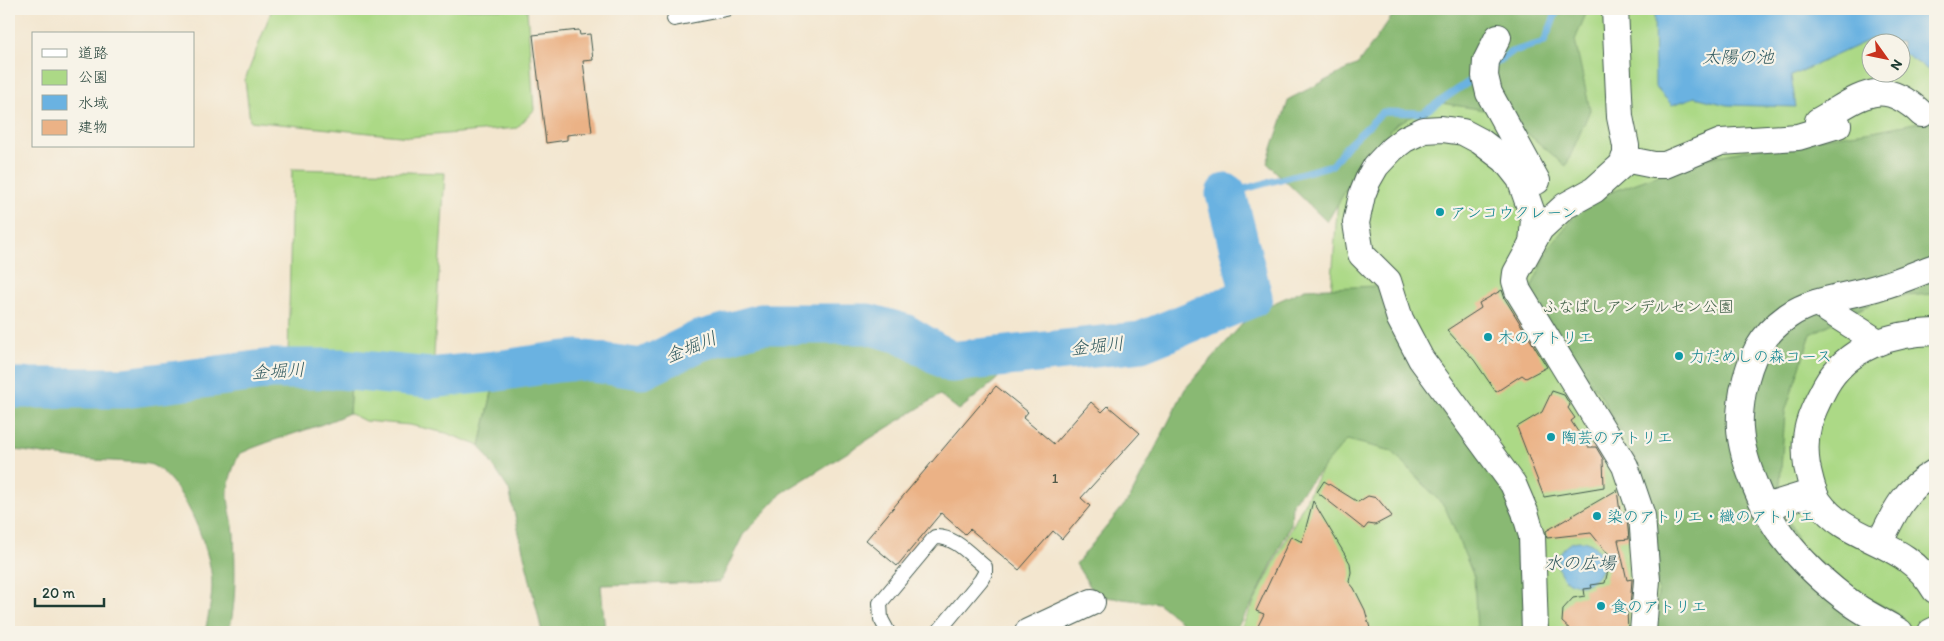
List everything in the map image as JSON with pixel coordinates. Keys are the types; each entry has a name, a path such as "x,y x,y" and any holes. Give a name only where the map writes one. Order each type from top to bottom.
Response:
{"street":[{"path":"1615,9 1620,117 1626,146 1623,164 1594,190 1565,206 1540,229 1516,273 1515,282 1518,291 1625,466 1642,516 1647,580 1643,632"},
{"path":"1498,37 1486,61 1485,76 1489,93 1556,214"},
{"path":"1624,159 1654,165 1665,165 1721,142 1798,136 1828,123 1861,97 1875,92 1897,95 1922,114"},
{"path":"1532,244 1534,219 1520,178 1505,160 1480,141 1463,132 1442,129 1424,130 1405,139 1392,149 1376,166 1362,195 1356,222 1361,254 1388,281 1400,319 1417,353 1512,484 1525,512 1532,536 1535,632"},
{"path":"1900,632 1855,606 1796,553 1782,536 1765,507 1748,469 1740,429 1742,400 1748,370 1757,349 1773,328 1790,314 1817,303 1881,287 1935,267"},
{"path":"1817,303 1878,342"},
{"path":"1935,332 1893,337 1864,348 1846,361 1830,379 1809,418 1806,455 1814,492 1830,513 1848,526 1898,552 1915,564 1928,577 1935,590"},
{"path":"1880,542 1900,503 1910,490 1935,472"},
{"path":"1765,507 1814,492"},
{"path":"1028,632 1092,602"},
{"path":"1052,621 1076,632"},
{"path":"1931,632 1935,630"}],"lane":[{"path":"674,19 726,9"},
{"path":"888,632 881,619 880,603 935,537 942,537 950,538 985,567 985,573 982,580 938,632"}],"green space":[{"path":"272,9 527,9 534,110 517,128 410,137 250,121 245,80"},
{"path":"1397,9 1588,9 1575,40 1590,110 1566,166 1503,113 1441,103 1396,124 1359,168 1327,222 1267,163 1289,99 1358,64"},
{"name":"ふなばしアンデルセン公園","path":"1435,9 1935,9 1935,632 1239,632 1356,401 1329,322 1340,168"},
{"path":"1935,119 1935,294 1884,297 1811,334 1785,412 1779,498 1800,547 1859,593 1901,616 1909,632 1653,632 1658,594 1652,501 1636,459 1600,394 1548,330 1529,293 1550,246 1587,201 1702,159 1784,143 1873,131"},
{"path":"292,169 445,173 433,371 341,361 288,360"},
{"path":"1377,286 1496,448 1544,632 1477,632 1474,577 1445,507 1392,451 1347,440 1292,503 1291,524 1255,599 1234,632 1194,632 1158,603 1096,596 1076,564 1130,498 1185,389 1252,313 1305,289"},
{"path":"868,331 956,371 998,365 1000,375 959,410 940,395 782,493 743,535 720,582 601,585 605,632 542,632 509,490 480,446 495,379 556,369 650,376 703,346 763,333"},
{"path":"344,373 431,382 495,379 480,446 446,433 410,425 365,421 349,413 351,385 338,377"},
{"path":"278,375 338,377 351,385 349,413 239,454 228,487 234,533 235,570 232,620 229,632 205,632 212,587 209,559 191,512 173,483 163,472 148,464 73,458 9,449 9,394 127,396"}],"water":[{"name":"太陽の池","path":"1654,9 1935,9 1935,73 1912,59 1912,32 1862,32 1862,43 1791,76 1796,107 1727,105 1695,97 1672,105 1655,87"},
{"name":"水の広場","path":"1576,541 1584,541 1596,547 1602,563 1596,579 1584,585 1576,585 1564,579 1558,567 1558,559 1564,547"}],"building":[{"path":"579,30 580,35 590,34 593,60 583,61 592,132 567,135 567,140 546,143 533,35"},
{"name":"木のアトリエ","path":"1502,290 1505,299 1547,367 1526,378 1522,375 1496,392 1474,360 1447,330 1481,308 1479,303"},
{"path":"996,386 1028,412 1023,418 1054,444 1091,402 1102,412 1108,406 1140,433 1081,498 1090,506 1062,539 1053,531 1019,570 970,529 965,534 941,513 897,566 866,540"},
{"name":"陶芸のアトリエ","path":"1552,391 1564,395 1570,405 1568,408 1575,418 1571,421 1588,447 1596,447 1603,459 1604,487 1544,497 1517,427 1542,412"},
{"path":"1324,481 1358,502 1368,496 1377,498 1392,516 1375,525 1368,524 1364,529 1317,492"},
{"path":"1617,490 1620,512 1625,512 1627,519 1629,539 1618,540 1627,580 1632,579 1630,608 1627,608 1628,632 1573,632 1562,622 1563,609 1573,598 1585,596 1584,589 1592,588 1591,585 1605,583 1611,558 1591,533 1547,538 1546,531"},
{"path":"1313,501 1350,563 1349,582 1365,610 1371,632 1255,632 1264,614 1256,611 1291,536 1302,542"}],"waterway":[{"path":"1496,63 1511,52 1544,42 1558,9"},
{"path":"1226,194 1332,165 1345,148 1383,112 1423,113 1479,75"},
{"name":"金堀川","path":"9,388 124,388 272,369 341,369 430,378 579,360 642,369 699,341 761,324 868,324 904,334 951,362 1141,342 1252,297 1226,194"}],"place":[{"name":"アンコウクレーン","path":"1440,212"},
{"name":"木のアトリエ","path":"1488,337"},
{"name":"力だめしの森コース","path":"1679,356"},
{"name":"陶芸のアトリエ","path":"1551,437"},
{"name":"染のアトリエ・織のアトリエ","path":"1597,516"},
{"name":"食のアトリエ","path":"1601,606"}]}
